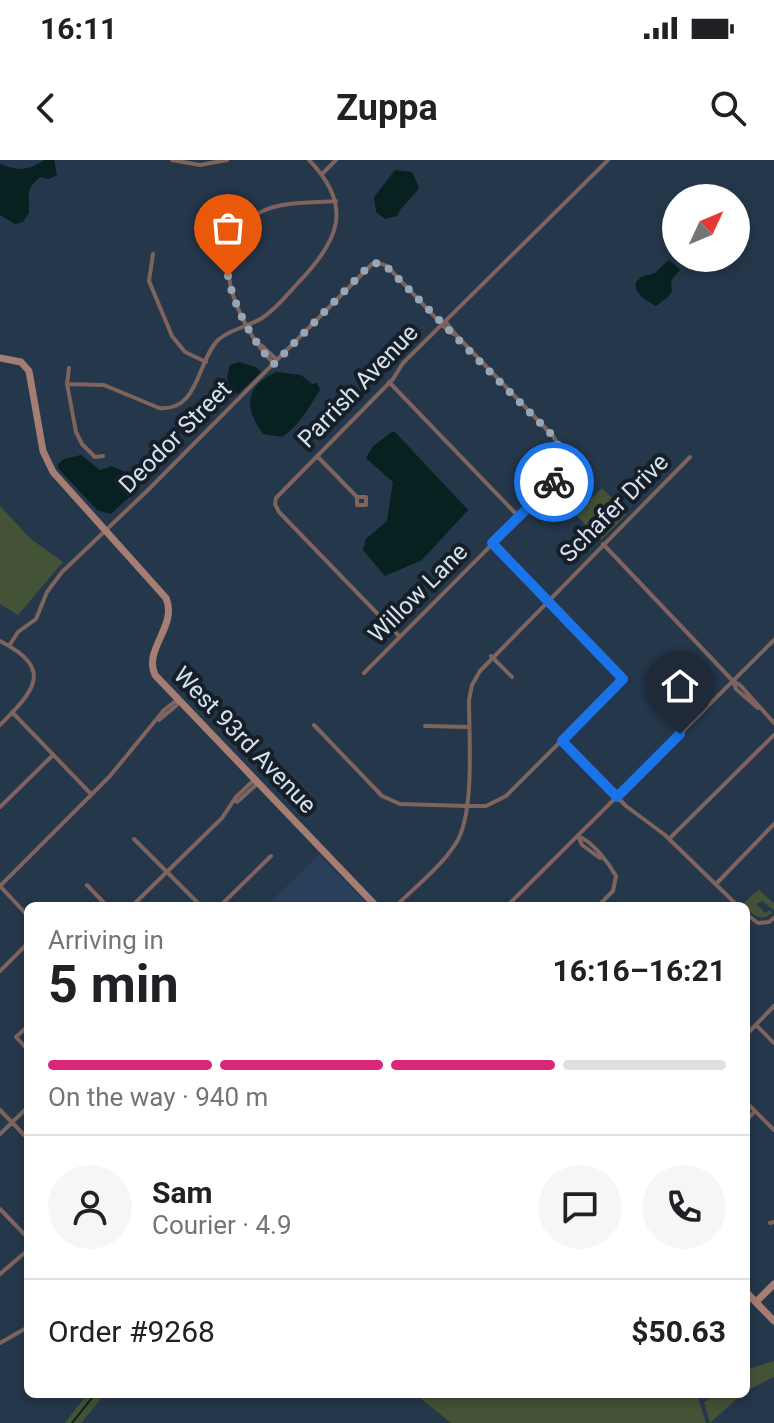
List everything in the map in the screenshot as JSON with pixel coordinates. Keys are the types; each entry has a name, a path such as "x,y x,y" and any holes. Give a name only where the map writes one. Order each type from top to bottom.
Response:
{"street":[{"path":"172,160 203,165 227,160"},
{"path":"67,384 104,385 166,409 178,405 194,388 219,340 269,313 324,253 336,228 336,201 322,174 309,160"},
{"path":"322,174 336,160"},
{"name":"Parrish Avenue","path":"400,637 279,512 275,504 282,491 401,366 608,160"},
{"path":"276,362 258,344 229,283 229,249 238,231 252,217 271,208 336,201"},
{"path":"153,254 150,283 172,336 185,352 206,362"},
{"name":"Deodor Street","path":"9,646 18,632 36,619 47,592 62,572 366,269 379,263 387,266 444,323"},
{"name":"Willow Lane","path":"364,673 553,483 561,467 559,445 553,436 444,323"},
{"name":"West 93rd Avenue","path":"0,358 21,362 28,369 48,464 166,598 169,618 152,663 160,681 372,902"},
{"path":"69,368 67,384 78,437 95,457 103,456"},
{"path":"389,382 519,517"},
{"path":"317,456 357,497"},
{"name":"Schafer Drive","path":"400,902 458,841 466,820 472,685 491,656 690,457"},
{"path":"314,725 382,796 392,802 486,806 506,796 623,679 492,543"},
{"path":"603,544 733,681 751,695 774,723"},
{"path":"511,902 774,640"},
{"path":"0,641 27,659 33,674 31,692 0,725"},
{"path":"491,656 512,677"},
{"path":"24,912 0,886 91,795 157,721 177,705 177,700"},
{"path":"12,712 91,795"},
{"path":"425,726 469,727"},
{"path":"669,839 774,735"},
{"path":"562,741 617,797 669,839 734,902"},
{"path":"0,807 53,755"},
{"path":"136,902 256,782"},
{"path":"716,884 774,824"},
{"path":"578,836 584,838 616,878 613,891 602,902"},
{"path":"134,839 197,902"},
{"path":"224,902 271,856"},
{"path":"87,885 103,902"},
{"path":"750,918 763,923 774,918"},
{"path":"0,971 24,947"},
{"path":"750,1031 774,1006"},
{"path":"756,1025 774,1043"},
{"path":"24,1030 16,1037 24,1046"},
{"path":"750,1106 774,1130"},
{"path":"0,1110 24,1135"},
{"path":"0,1134 24,1111"},
{"path":"750,1117 755,1111"},
{"path":"0,1209 24,1234"},
{"path":"0,1274 24,1253"},
{"path":"756,1302 774,1284"},
{"path":"750,1296 774,1321"},
{"path":"0,1343 24,1329"}],"shaded area":[{"path":"44,160 54,160 57,175 49,179 40,177 32,186 29,213 23,222 15,224 0,215 0,164 22,169"},
{"path":"395,170 412,172 419,187 397,216 385,219 376,212 374,197"},
{"path":"662,266 662,272 678,272 671,281 672,291 656,306 639,294 636,286 641,277 655,273"},
{"path":"239,362 256,367 261,372 238,394 231,391 227,377 230,365"},
{"path":"276,372 301,375 312,384 317,383 320,390 299,422 282,437 263,434 250,407 250,399 258,384"},
{"path":"392,432 468,510 422,560 385,576 363,550 366,539 387,521 393,482 366,458 373,446"},
{"path":"81,455 100,470 112,466 133,476 139,488 111,514 97,510 58,468 64,459"},
{"path":"319,855 365,902 271,902"}],"green space":[{"path":"602,488 627,514 601,540 575,514"},
{"path":"0,506 31,539 63,562 18,615 0,604"},
{"path":"758,889 774,903 774,910 762,901 756,904 765,913 770,910 772,913 764,918 756,916 750,910 750,902 745,902"},
{"path":"774,1361 774,1377 750,1389 750,1369"},
{"path":"84,1398 102,1398 81,1423 65,1423"},
{"path":"420,1398 698,1398 706,1423 451,1423"},
{"path":"712,1398 738,1398 710,1423 704,1402"}],"waterway":[{"path":"72,1423 92,1398"}],"way so far":[{"path":"228,276 247,325 274,364 366,269 375,263 384,264 553,436 562,456 554,482"}],"route":[{"path":"554,482 492,543 623,679 562,741 617,797 680,734"}]}
